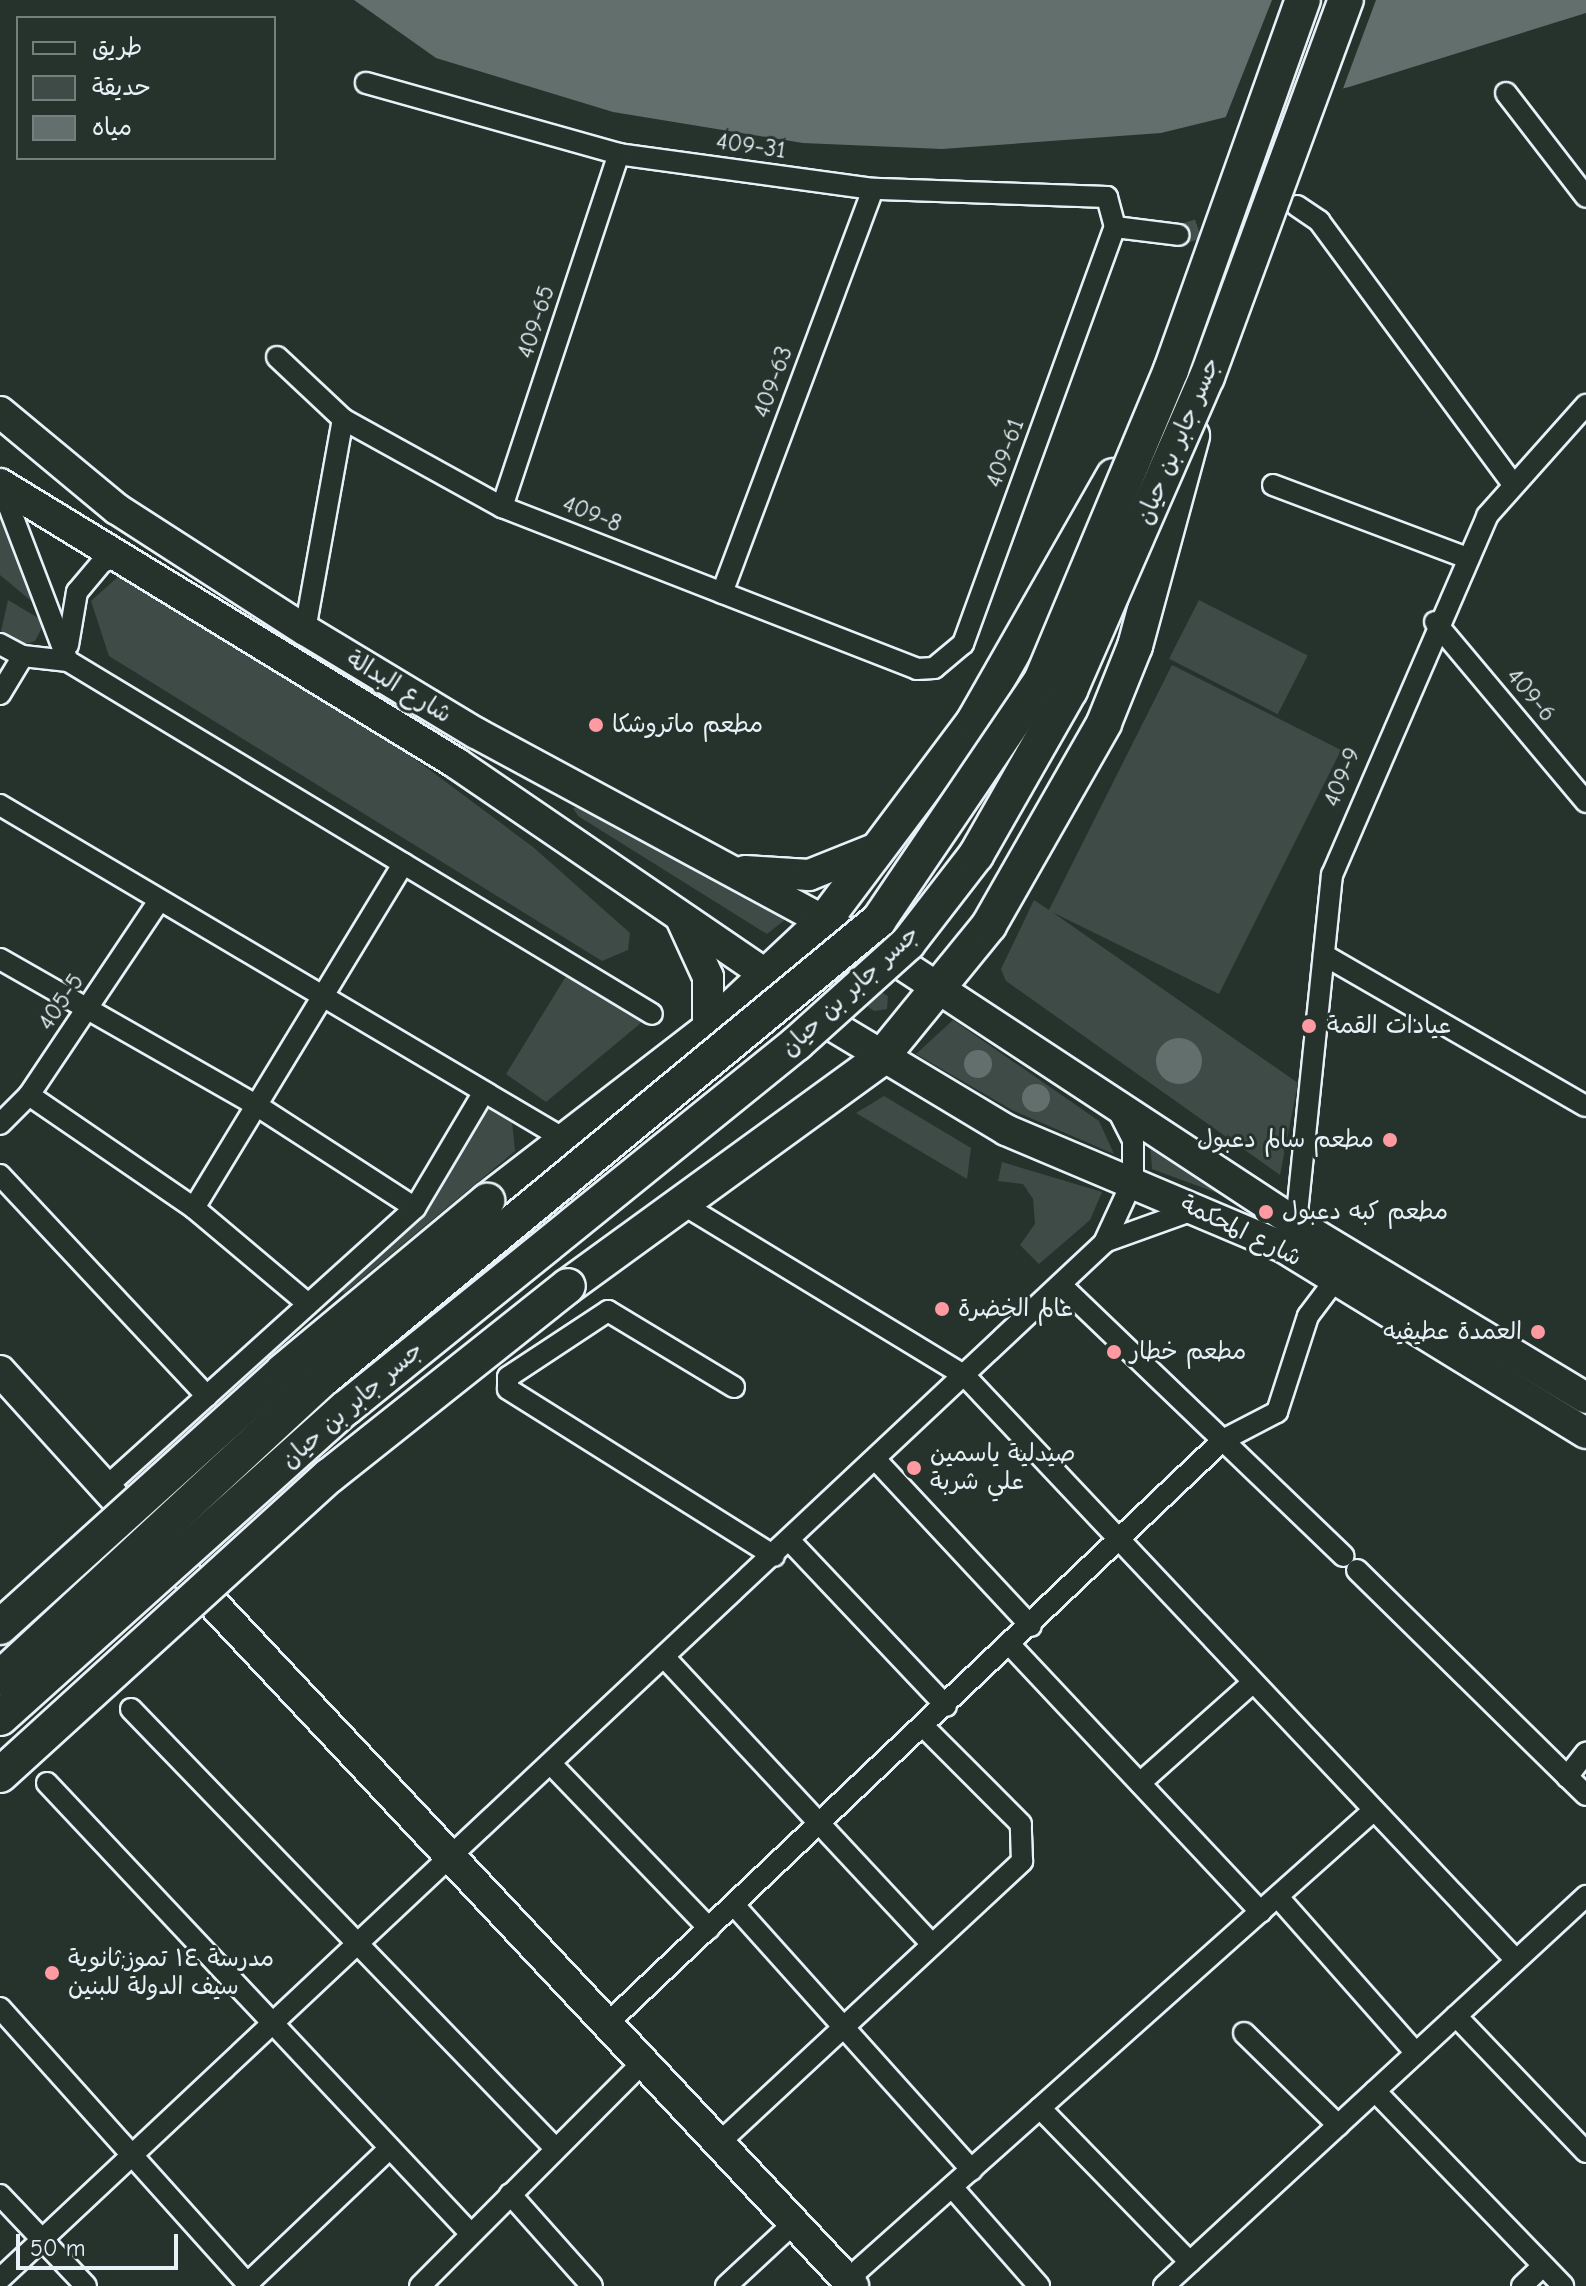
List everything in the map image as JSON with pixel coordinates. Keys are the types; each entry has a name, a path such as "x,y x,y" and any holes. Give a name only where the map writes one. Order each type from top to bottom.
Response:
{"main road":[{"name":"جسر جابر بن حيان","path":"0,1678 323,1379 879,920 1025,711 1171,370 1303,0"},
{"name":"جسر جابر بن حيان","path":"0,1718 346,1408 797,1043 908,943 976,855 1054,724 1207,377 1346,0"},
{"path":"0,1627 259,1392 564,1139 775,981 832,925 974,721 1171,370"},
{"path":"0,1775 329,1476 679,1202 879,1060 942,988 989,925 1081,766 1135,646 1207,377"},
{"name":"شارع البدالة","path":"1,413 117,509 305,630 719,867 832,925"},
{"name":"شارع البدالة","path":"0,485 121,556 673,906 775,981"},
{"path":"719,867 809,875 866,856 890,839"},
{"path":"673,906 708,977 708,1030"},
{"name":"شارع المحكمة","path":"906,967 1296,1223 1586,1398"},
{"name":"شارع المحكمة","path":"838,1029 879,1060 1006,1130 1133,1180 1336,1279 1586,1433"},
{"path":"0,1371 138,1523"},
{"path":"189,1578 850,2283"}],"street":[{"name":"409-31","path":"366,83 619,154 873,189 1107,197 1115,227"},
{"path":"1506,93 1586,197"},
{"name":"409-65","path":"502,507 619,154"},
{"name":"409-63","path":"722,593 873,189"},
{"path":"1297,206 1319,221 1513,484"},
{"path":"1115,227 1179,235"},
{"name":"409-61","path":"917,669 949,661 963,644 1115,227"},
{"name":"409-8","path":"277,357 343,419 502,507 917,669"},
{"name":"409-9","path":"1296,1223 1332,875 1435,622 1465,557 1513,484 1586,405"},
{"path":"305,630 343,419"},
{"path":"0,485 68,661"},
{"path":"1273,485 1465,557"},
{"path":"68,661 77,592 102,562 121,556"},
{"name":"409-6","path":"1435,622 1586,802"},
{"path":"0,644 23,656 68,661 652,1014"},
{"path":"0,694 23,656"},
{"path":"0,805 158,902 564,1139"},
{"path":"194,1208 403,864"},
{"name":"405-5","path":"0,1124 29,1095 158,902"},
{"path":"1324,955 1586,1106"},
{"path":"0,959 86,1011 256,1105 415,1208"},
{"path":"105,1488 415,1208 484,1092"},
{"path":"29,1095 194,1208 308,1304"},
{"path":"0,2279 1062,1286 1104,1243 1133,1180 1133,1140 1113,1105"},
{"path":"0,1175 207,1396"},
{"path":"679,1202 965,1376 1121,1539 1251,1684 1516,1960"},
{"path":"1104,1243 1197,1209"},
{"path":"607,2024 1011,1646 1223,1440 1277,1412 1308,1316 1336,1279"},
{"path":"1062,1286 1351,1563 1586,1795"},
{"path":"734,1387 608,1311 508,1377 508,1389 774,1556"},
{"path":"876,1460 1031,1626"},
{"path":"790,1541 946,1706"},
{"path":"1011,1646 1261,1912"},
{"path":"665,1658 932,1944"},
{"path":"1140,1783 1251,1684"},
{"path":"131,1709 555,2148"},
{"path":"719,2143 1022,1861 1026,1839 1021,1824 924,1727"},
{"path":"1567,1777 1586,1753"},
{"path":"551,1764 709,1928"},
{"path":"47,1783 471,2234"},
{"path":"850,2283 952,2187 1373,1811"},
{"path":"1278,1897 1416,2053"},
{"path":"1164,2286 1516,1960 1584,1901"},
{"path":"734,1905 972,2170"},
{"path":"0,2008 248,2285 390,2148"},
{"path":"1456,2016 1586,2152"},
{"path":"1244,2033 1338,2125"},
{"path":"420,2286 643,2062"},
{"path":"1375,2091 1563,2286"},
{"path":"1040,2108 1190,2262"},
{"path":"952,2187 1039,2286"},
{"path":"510,2194 592,2286"},
{"path":"0,2195 86,2286"},
{"path":"726,2286 794,2223"},
{"path":"1522,2286 1543,2266"}],"green space":[{"path":"0,515 6,520 35,604 0,575"},
{"path":"120,575 388,739 533,847 630,933 628,950 602,961 109,656 91,601"},
{"path":"8,600 45,622 35,641 19,646 0,636"},
{"path":"1199,600 1308,655 1278,714 1169,659"},
{"path":"1172,665 1341,750 1219,994 1052,912 1298,1083 1280,1175 1006,981 1001,969 1034,900 1049,910"},
{"path":"583,806 786,919 767,934 578,816 573,808"},
{"path":"825,961 888,996 887,1009 874,1011 818,970"},
{"path":"568,973 642,1022 546,1102 506,1074"},
{"path":"953,1020 1099,1121 1114,1154 1012,1110 916,1054"},
{"path":"884,1096 971,1148 967,1179 856,1113"},
{"path":"486,1108 512,1122 515,1151 344,1293 338,1284"},
{"path":"1150,1143 1229,1196 1152,1169"},
{"path":"1002,1162 1102,1192 1090,1220 1039,1264 1020,1245 1035,1224 1033,1199 1023,1184 998,1181"}],"water":[{"path":"354,0 1586,0 1586,13 1349,87 1161,133 942,149 803,143 613,112 436,58"},
{"path":"1179,1038 1195,1045 1202,1061 1195,1077 1179,1084 1163,1077 1156,1061 1163,1045"},
{"path":"978,1050 988,1054 992,1064 988,1074 978,1078 968,1074 964,1064 968,1054"},
{"path":"1036,1084 1046,1088 1050,1098 1046,1108 1036,1112 1026,1108 1022,1098 1026,1088"}],"pier":[{"path":"1272,0 1376,0 1341,94 1223,124"}],"tunnel":[{"path":"1179,235 1274,205"}],"place":[{"name":"مطعم ماتروشكا","path":"596,725"},
{"name":"عيادات القمة","path":"1309,1026"},
{"name":"مطعم سالم دعبول","path":"1390,1140"},
{"name":"مطعم كبه دعبول","path":"1266,1212"},
{"name":"عالم الخضرة","path":"942,1309"},
{"name":"العمدة عطيفيه","path":"1538,1332"},
{"name":"مطعم خطار","path":"1114,1352"},
{"name":"صيدلية ياسمين علي شربة","path":"914,1468"},
{"name":"مدرسة ١٤ تموز;ثانوية سيف الدولة للبنين","path":"52,1973"}]}
